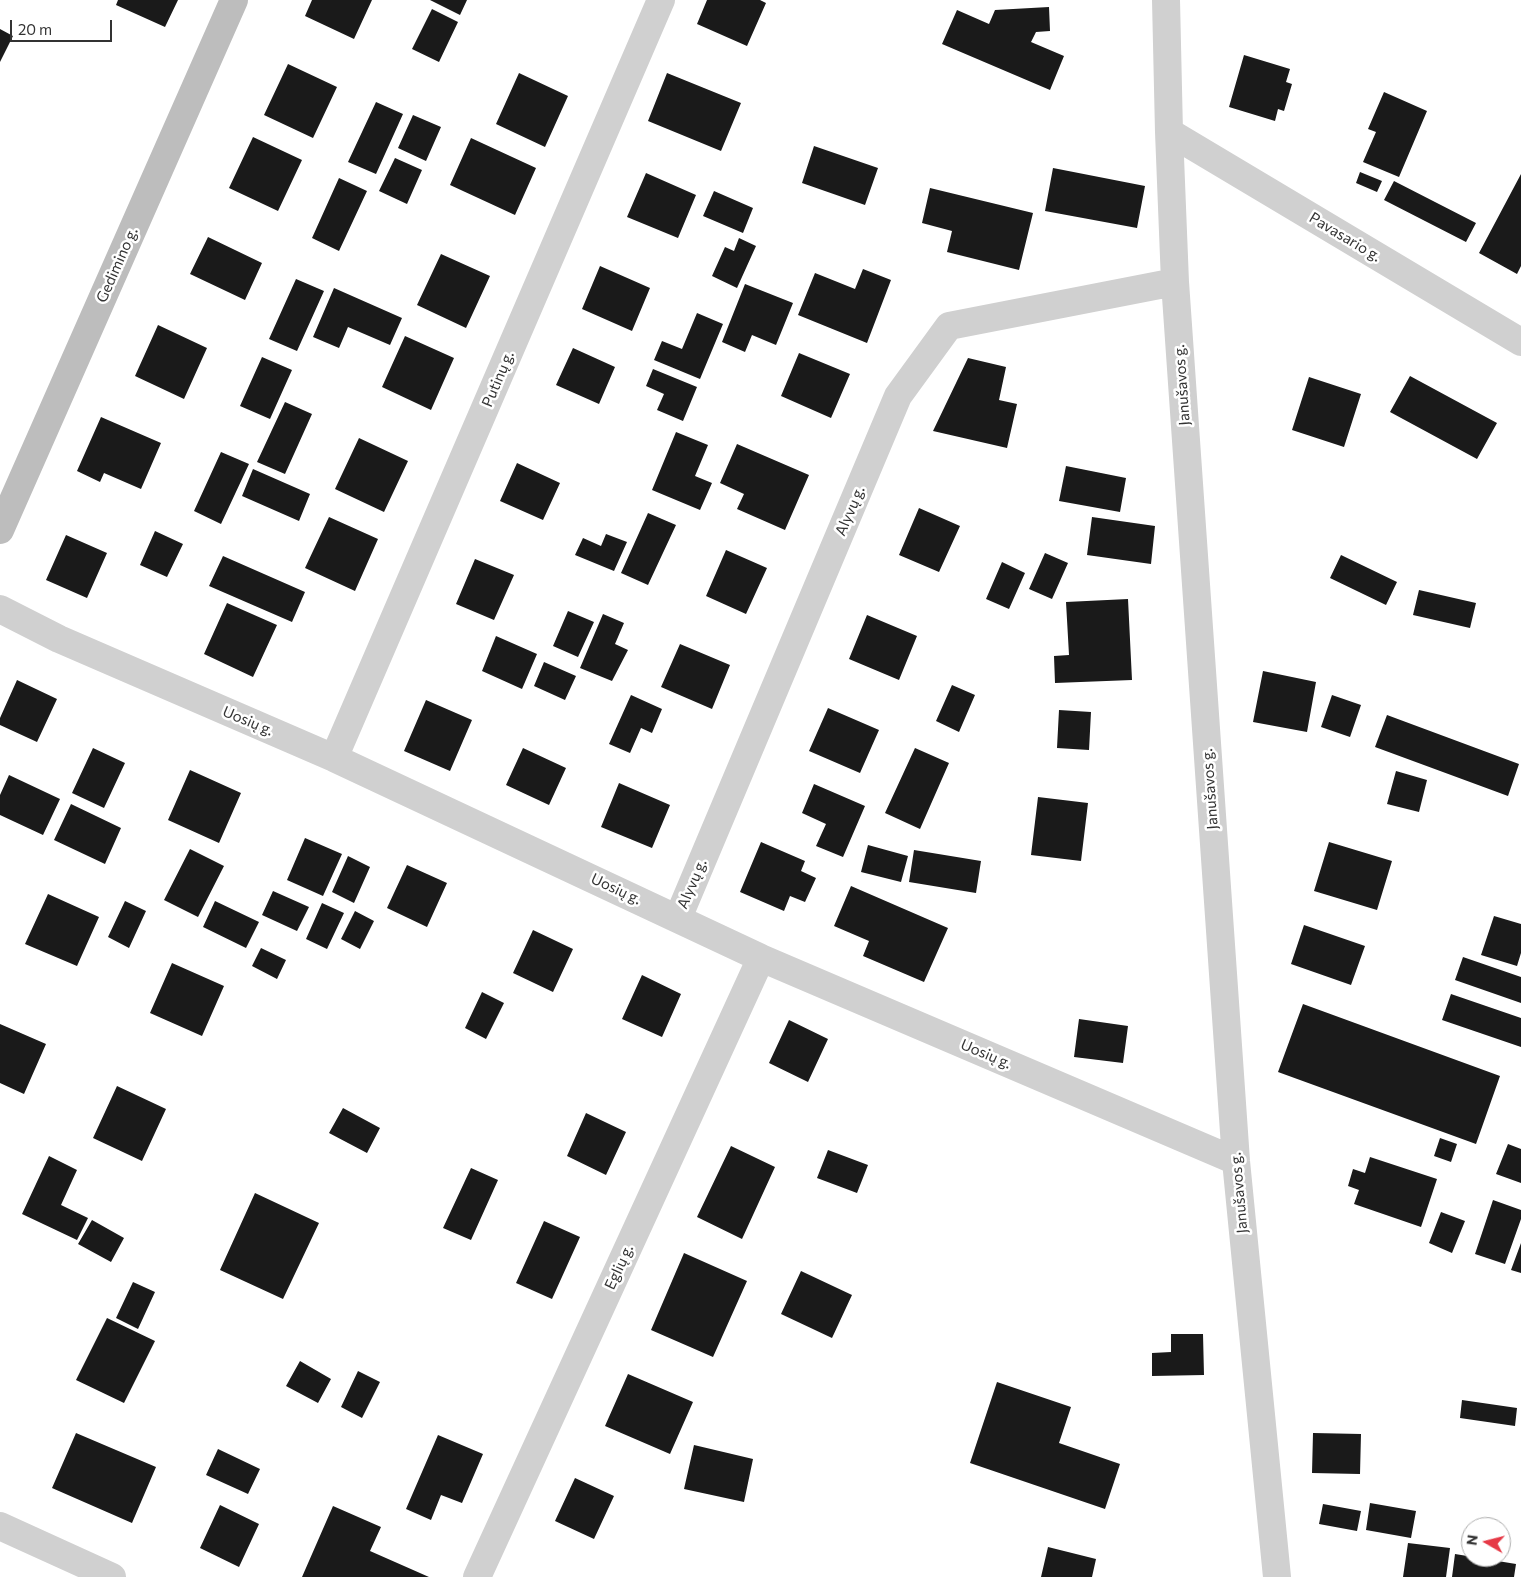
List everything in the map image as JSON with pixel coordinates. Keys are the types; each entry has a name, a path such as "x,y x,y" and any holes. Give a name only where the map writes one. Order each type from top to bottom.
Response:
{"main road":[{"name":"Gedimino g.","path":"0,530 234,0"}],"street":[{"name":"Putinų g.","path":"334,758 661,0"},
{"name":"Janušavos g.","path":"1166,0 1175,282 1236,1161 1277,1577"},
{"name":"Pavasario g.","path":"1169,132 1521,342"},
{"name":"Alyvų g.","path":"678,918 898,396 949,326 1175,282"},
{"name":"Uosių g.","path":"0,609 58,639 334,758 761,958 1236,1161"},
{"name":"Eglių g.","path":"477,1577 761,958"},
{"path":"0,1526 112,1577"}],"building":[{"path":"118,0 178,0 165,27 116,5"},
{"path":"312,0 372,0 354,39 305,16"},
{"path":"430,0 467,0 460,15"},
{"path":"707,0 760,0 766,3 747,46 697,24"},
{"path":"1049,7 1050,31 1036,32 1031,42 1064,56 1050,90 942,44 957,10 989,24 995,10"},
{"path":"432,9 458,22 439,62 412,49"},
{"path":"0,29 13,36 0,62"},
{"path":"1244,55 1290,69 1286,82 1292,84 1284,111 1278,109 1275,121 1229,107"},
{"path":"288,64 337,87 313,138 264,115"},
{"path":"519,73 568,96 545,147 496,124"},
{"path":"667,73 741,103 721,151 648,121"},
{"path":"1384,92 1427,111 1399,177 1363,162 1376,132 1368,129"},
{"path":"376,102 403,114 376,174 348,162"},
{"path":"413,115 441,127 426,161 398,148"},
{"path":"253,137 302,160 278,211 229,188"},
{"path":"471,138 536,168 515,215 450,185"},
{"path":"814,146 878,168 865,205 802,183"},
{"path":"395,158 422,170 407,204 379,191"},
{"path":"1053,168 1145,186 1137,228 1045,211"},
{"path":"1360,172 1382,181 1377,192 1356,183"},
{"path":"646,173 696,195 678,238 627,217"},
{"path":"1521,174 1521,266 1517,274 1479,253"},
{"path":"339,178 367,191 339,251 312,238"},
{"path":"1394,181 1476,223 1466,242 1384,200"},
{"path":"930,188 1033,213 1019,270 947,252 952,231 922,223"},
{"path":"714,191 753,208 743,233 703,216"},
{"path":"208,237 262,263 245,300 190,274"},
{"path":"739,238 756,246 737,288 712,276 725,247 734,251"},
{"path":"441,254 490,276 466,328 417,305"},
{"path":"600,266 650,288 632,331 582,309"},
{"path":"863,269 891,280 867,343 798,315 815,273 855,289"},
{"path":"296,279 324,291 297,351 269,339"},
{"path":"745,284 793,303 776,345 752,335 745,352 722,342"},
{"path":"334,288 402,318 390,345 348,327 339,348 313,337"},
{"path":"697,313 723,324 700,379 654,360 662,341 682,349"},
{"path":"158,325 207,348 184,399 135,376"},
{"path":"405,336 454,358 431,410 382,387"},
{"path":"573,348 615,367 599,404 556,385"},
{"path":"799,353 850,374 831,418 781,396"},
{"path":"262,357 292,370 270,419 240,406"},
{"path":"968,358 1006,367 999,400 1017,404 1007,448 933,431"},
{"path":"653,369 697,387 683,421 657,410 664,394 646,386"},
{"path":"1410,376 1497,423 1477,459 1390,412"},
{"path":"1309,377 1361,394 1344,447 1292,430"},
{"path":"285,402 312,414 285,474 257,462"},
{"path":"101,417 161,443 141,489 104,473 100,482 77,471"},
{"path":"676,432 708,445 695,476 712,483 700,510 652,490"},
{"path":"359,438 408,461 384,512 335,489"},
{"path":"737,444 809,475 785,530 737,509 744,494 720,483"},
{"path":"221,452 249,464 221,524 194,511"},
{"path":"517,463 560,483 543,520 500,501"},
{"path":"1066,466 1126,478 1120,512 1059,501"},
{"path":"253,469 310,494 299,521 242,496"},
{"path":"919,508 960,526 939,572 899,555"},
{"path":"648,513 676,525 648,585 621,573"},
{"path":"329,517 378,539 355,591 305,568"},
{"path":"1092,517 1155,526 1151,564 1087,555"},
{"path":"155,531 183,544 167,577 140,565"},
{"path":"606,534 627,542 614,571 575,555 583,538 601,546"},
{"path":"66,535 107,553 87,598 46,580"},
{"path":"726,550 767,568 746,614 706,596"},
{"path":"1045,553 1068,563 1052,599 1029,589"},
{"path":"1341,555 1397,582 1386,605 1330,578"},
{"path":"223,556 305,592 292,622 209,586"},
{"path":"475,559 514,575 494,620 456,604"},
{"path":"1002,562 1025,573 1009,609 986,599"},
{"path":"1419,590 1476,603 1470,628 1413,615"},
{"path":"1128,599 1132,680 1055,683 1054,656 1069,655 1066,602"},
{"path":"227,603 277,625 253,677 204,654"},
{"path":"568,611 594,622 578,657 553,646"},
{"path":"603,614 624,623 615,644 628,650 612,681 580,668"},
{"path":"867,615 917,636 899,680 849,659"},
{"path":"496,636 537,654 522,689 482,671"},
{"path":"680,644 730,665 712,709 661,687"},
{"path":"544,662 576,676 565,700 534,686"},
{"path":"1263,671 1316,682 1307,732 1253,722"},
{"path":"17,680 57,699 37,742 0,725 0,718"},
{"path":"952,685 975,695 959,732 936,721"},
{"path":"631,695 662,709 652,733 641,728 630,753 609,744"},
{"path":"1332,695 1361,705 1350,737 1321,727"},
{"path":"426,700 472,720 450,771 404,751"},
{"path":"828,708 879,730 860,773 809,751"},
{"path":"1059,710 1091,712 1089,750 1057,748"},
{"path":"1387,715 1519,764 1508,796 1375,747"},
{"path":"93,748 125,763 104,808 72,793"},
{"path":"523,748 566,768 549,805 506,785"},
{"path":"915,748 949,763 920,829 885,813"},
{"path":"190,770 241,793 219,843 168,820"},
{"path":"1396,771 1427,780 1419,812 1387,804"},
{"path":"9,775 60,799 43,835 0,815 0,795"},
{"path":"619,783 670,805 652,848 601,827"},
{"path":"814,784 865,806 843,857 816,846 826,824 802,813"},
{"path":"1038,797 1088,803 1081,861 1031,855"},
{"path":"71,804 121,828 105,864 54,840"},
{"path":"305,838 342,854 323,896 287,880"},
{"path":"761,842 805,861 801,871 816,878 805,902 790,896 784,911 740,892"},
{"path":"1329,842 1392,861 1377,910 1314,891"},
{"path":"868,845 908,856 901,882 861,872"},
{"path":"190,849 224,866 198,917 164,900"},
{"path":"914,850 981,861 976,893 909,882"},
{"path":"348,856 370,867 354,903 332,892"},
{"path":"407,865 447,883 427,927 387,908"},
{"path":"851,886 948,928 924,982 863,956 869,941 834,926"},
{"path":"273,891 309,907 297,931 262,915"},
{"path":"48,894 99,917 77,966 25,944"},
{"path":"125,901 146,911 129,948 108,937"},
{"path":"215,901 259,922 246,948 203,927"},
{"path":"322,903 344,913 327,949 306,939"},
{"path":"355,911 374,921 360,949 341,939"},
{"path":"1494,916 1521,924 1521,953 1517,966 1481,955"},
{"path":"1304,925 1365,946 1351,985 1291,964"},
{"path":"533,930 573,949 553,992 513,973"},
{"path":"261,948 286,960 277,979 252,966"},
{"path":"1463,957 1521,977 1521,1003 1455,980"},
{"path":"172,963 224,986 202,1036 150,1013"},
{"path":"642,975 681,994 662,1037 622,1019"},
{"path":"482,992 504,1003 486,1039 465,1028"},
{"path":"1451,994 1521,1018 1521,1047 1442,1020"},
{"path":"1303,1004 1500,1076 1476,1144 1278,1072"},
{"path":"1079,1019 1128,1026 1123,1063 1074,1057"},
{"path":"789,1020 828,1039 808,1082 769,1063"},
{"path":"0,1024 46,1044 24,1094 0,1083"},
{"path":"117,1086 166,1109 142,1161 93,1138"},
{"path":"343,1108 380,1128 367,1153 329,1133"},
{"path":"586,1113 626,1132 606,1175 567,1156"},
{"path":"1440,1138 1457,1144 1451,1162 1434,1156"},
{"path":"1508,1144 1521,1149 1521,1183 1496,1174"},
{"path":"731,1146 775,1167 742,1239 697,1217"},
{"path":"828,1150 868,1165 857,1193 817,1178"},
{"path":"49,1156 77,1170 61,1205 88,1218 77,1240 22,1214"},
{"path":"1370,1157 1437,1179 1421,1227 1354,1204 1359,1190 1348,1186 1353,1169 1365,1173"},
{"path":"471,1168 498,1180 471,1240 443,1228"},
{"path":"255,1193 319,1223 283,1299 220,1270"},
{"path":"1493,1200 1521,1210 1521,1219 1505,1264 1475,1254"},
{"path":"1441,1212 1465,1221 1452,1253 1429,1243"},
{"path":"92,1220 124,1238 111,1262 78,1244"},
{"path":"544,1221 580,1237 552,1299 516,1283"},
{"path":"1521,1243 1521,1273 1511,1270"},
{"path":"684,1253 747,1281 713,1357 651,1330"},
{"path":"801,1271 852,1295 832,1338 781,1314"},
{"path":"133,1282 155,1292 138,1329 116,1318"},
{"path":"107,1318 155,1341 124,1403 76,1380"},
{"path":"1171,1334 1203,1334 1204,1375 1152,1376 1152,1353 1171,1352"},
{"path":"300,1361 331,1379 318,1403 286,1386"},
{"path":"358,1371 380,1382 362,1418 341,1407"},
{"path":"628,1374 693,1402 670,1454 605,1426"},
{"path":"997,1382 1071,1407 1059,1443 1120,1464 1105,1509 970,1463"},
{"path":"1462,1400 1517,1408 1515,1426 1460,1418"},
{"path":"76,1433 156,1467 132,1523 52,1488"},
{"path":"1313,1433 1361,1434 1360,1474 1312,1473"},
{"path":"438,1435 483,1454 462,1503 441,1495 431,1520 406,1509"},
{"path":"694,1445 753,1459 744,1502 684,1489"},
{"path":"218,1449 260,1469 248,1494 206,1475"},
{"path":"575,1478 614,1496 594,1539 555,1521"},
{"path":"1370,1503 1416,1511 1411,1538 1366,1530"},
{"path":"1323,1504 1361,1511 1357,1531 1319,1524"},
{"path":"220,1505 259,1524 239,1567 200,1548"},
{"path":"333,1506 381,1527 370,1551 429,1577 302,1577"},
{"path":"1408,1543 1450,1548 1446,1577 1403,1577"},
{"path":"1048,1547 1096,1559 1092,1577 1041,1577"},
{"path":"1455,1554 1461,1555 1461,1567 1511,1567 1511,1563 1516,1564 1514,1577 1452,1577"}]}
